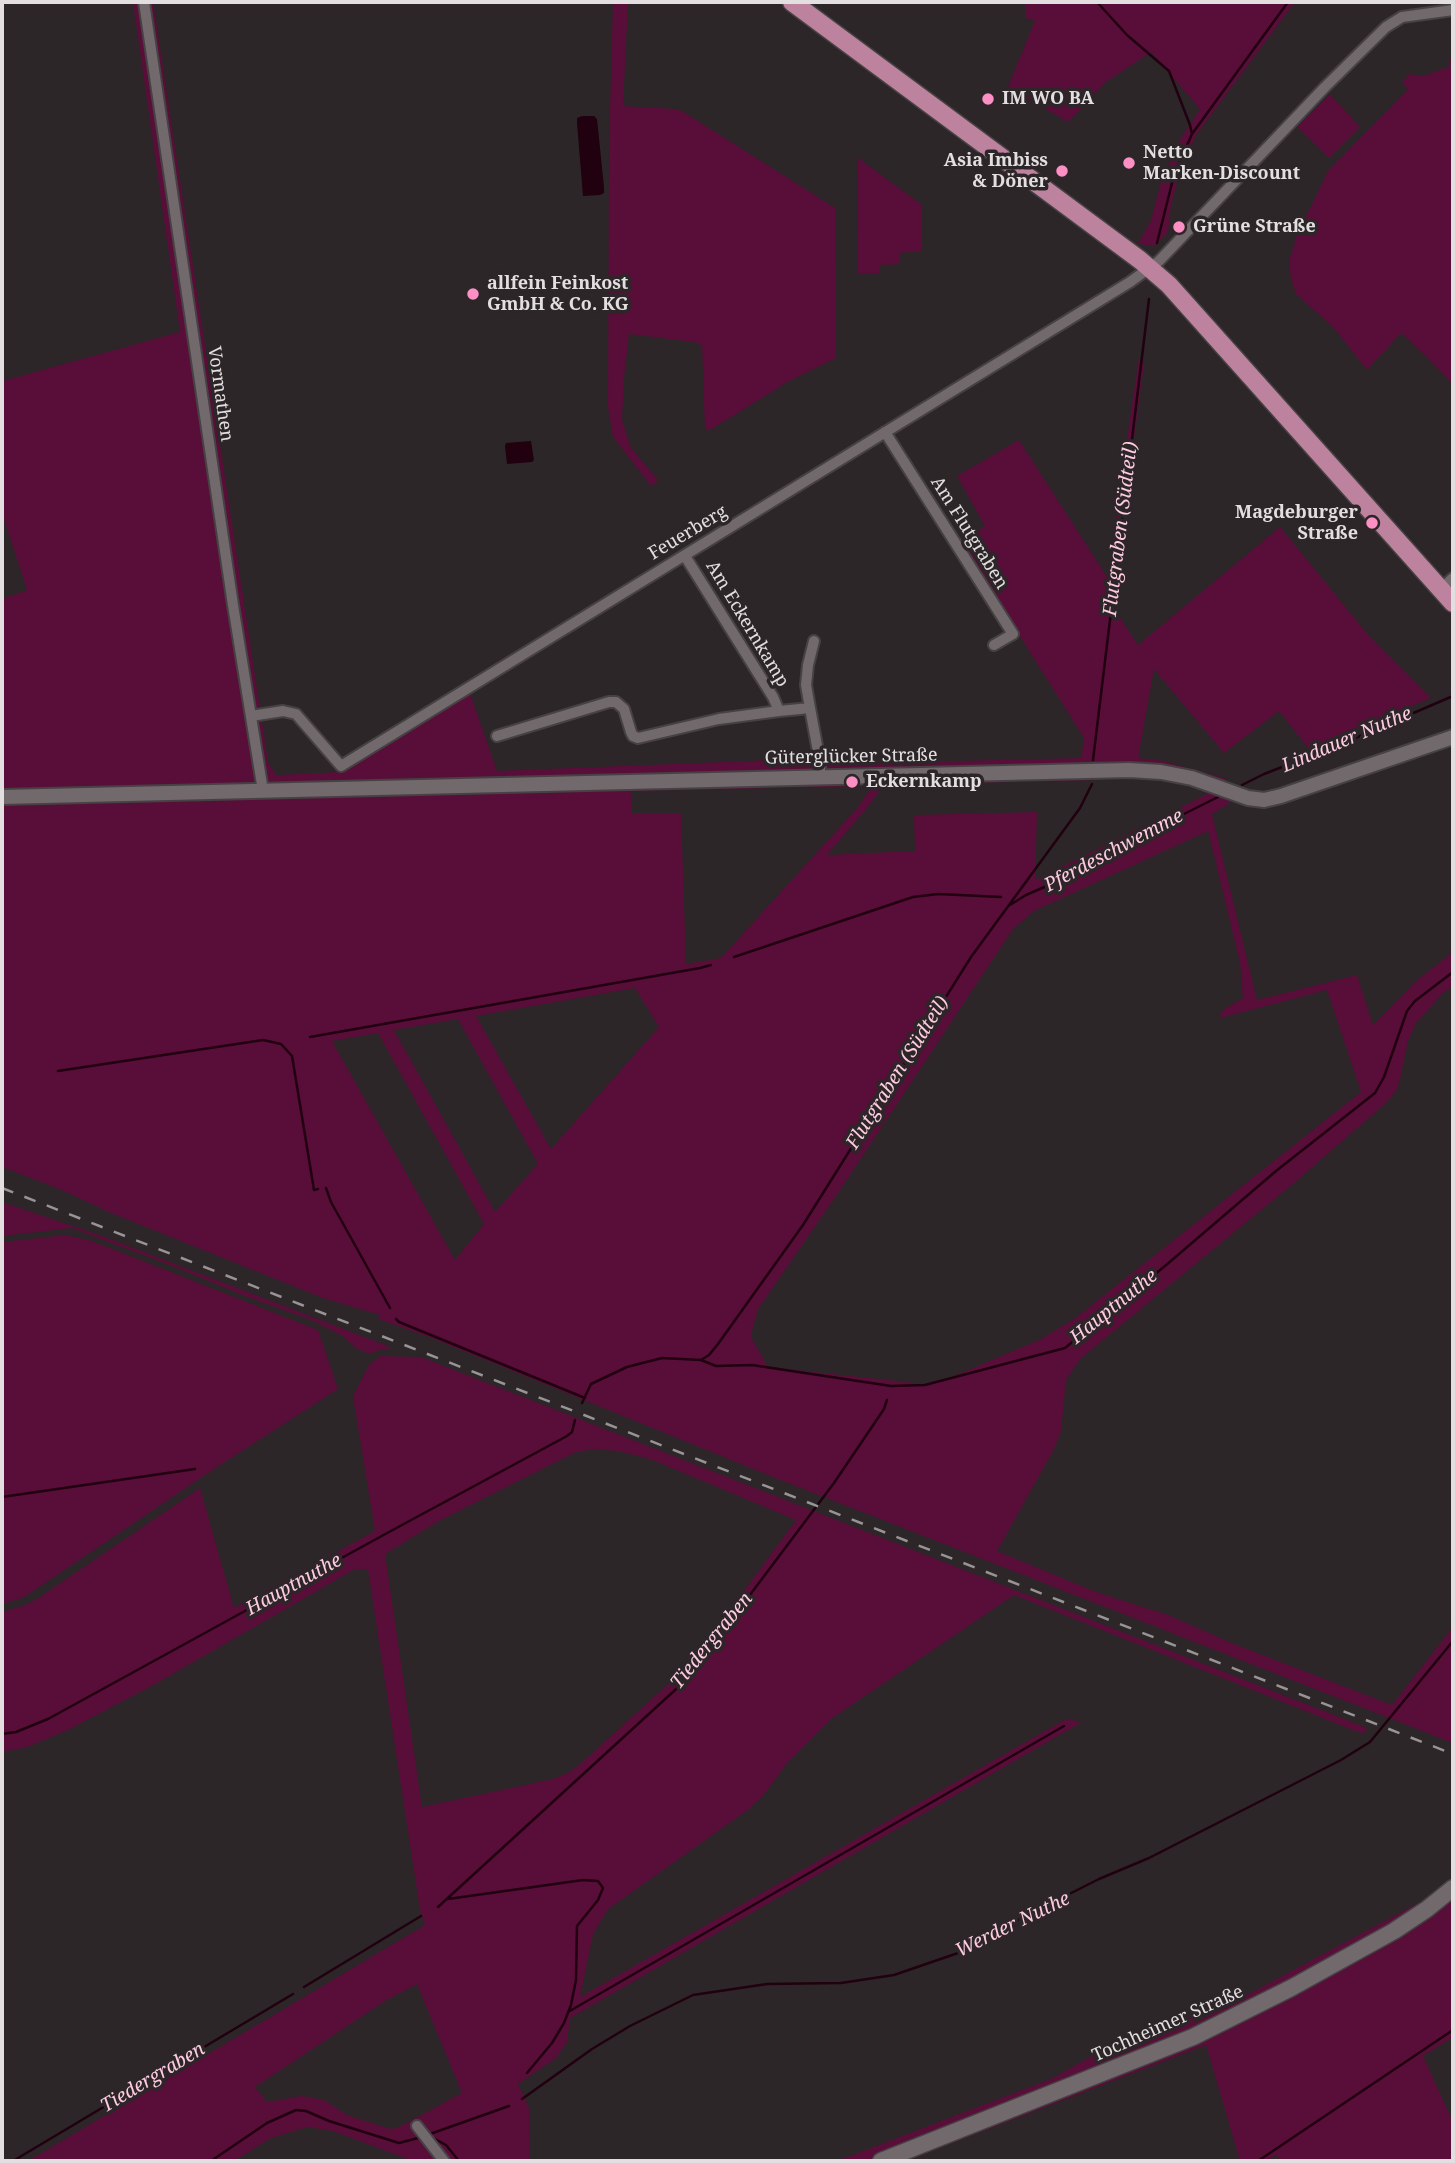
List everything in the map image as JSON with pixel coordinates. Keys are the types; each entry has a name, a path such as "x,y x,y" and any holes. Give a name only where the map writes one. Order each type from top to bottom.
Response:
{"main road":[{"path":"792,2 1149,267 1185,302 1447,583 1453,603"},
{"name":"Tochheimer Straße","path":"881,2161 1193,2038 1385,1936 1427,1909 1453,1888"}],"street":[{"name":"Vormathen","path":"144,2 263,791"},
{"path":"1149,267 1158,261 1386,27 1402,17 1453,10"},
{"name":"Feuerberg","path":"251,716 283,711 296,713 341,765 1130,282 1149,267"},
{"name":"Am Flutgraben","path":"886,432 1013,634 994,645"},
{"name":"Am Eckernkamp","path":"685,556 773,697 779,711"},
{"name":"Am Eckernkamp","path":"814,641 806,685 820,762 820,777"},
{"name":"Am Eckernkamp","path":"497,736 609,702 616,702 624,709 631,732 638,738 719,719 810,708"},
{"name":"Güterglücker Straße","path":"2,797 1129,770 1161,772 1209,783 1257,800 1271,799 1453,737"},
{"path":"417,2126 444,2161"}],"shaded area":[{"path":"133,2 153,2 268,762 276,775 341,772 470,693 497,771 874,756 876,763 1081,758 1084,738 960,541 985,526 957,476 1019,440 1107,577 1139,357 1144,365 1111,604 1138,645 1280,527 1370,637 1431,698 1309,749 1279,711 1224,753 1154,669 1138,758 1163,761 1227,779 1215,791 1230,800 1212,814 1257,1000 1357,975 1373,1025 1416,981 1453,952 1453,986 1443,993 1416,1023 1408,1041 1396,1091 1385,1104 1294,1183 1080,1359 1066,1380 1061,1431 1054,1449 997,1551 1096,1592 1168,1615 1234,1644 1392,1705 1453,1627 1453,1743 778,1479 429,1337 378,1319 380,1315 323,1298 2,1167 2,599 27,590 2,513 2,381 180,332","holes":["1142,779 1180,782 1213,791 1035,880 1037,812 914,815 915,851 827,855 884,785","872,786 858,807 721,958 686,964 681,813 632,813 631,791","1208,831 1240,963 1243,998 1221,1012 1220,1018 1327,990 1361,1092 1074,1319 1039,1340 952,1377 924,1384 768,1367 751,1334 758,1309 1013,929 1034,911","635,988 659,1027 551,1149 476,1016","458,1019 538,1164 495,1212 394,1030","378,1033 484,1224 455,1260 332,1041"]},
{"path":"613,2 628,2 623,106 682,111 835,208 836,358 789,381 710,430 705,430 702,345 629,334 622,420 631,448 658,480 651,486 613,437 608,407 609,147"},
{"path":"1025,2 1295,2 1196,135 1179,177 1171,205 1168,232 1156,245 1138,243 1151,220 1161,182 1177,144 1200,109 1151,52 1106,82 1068,122 1008,87 1035,20 1025,18"},
{"path":"1453,57 1453,385 1401,333 1367,370 1333,327 1296,294 1289,261 1297,235 1328,171 1408,89 1402,82 1409,74 1423,76 1449,67 1449,61"},
{"path":"1330,94 1360,127 1329,158 1297,127"},
{"path":"594,116 597,119 604,187 604,193 600,195 583,196 577,123 577,118"},
{"path":"858,158 922,205 922,251 899,253 899,264 880,265 880,273 857,274"},
{"path":"531,441 532,462 507,464 506,443"},
{"path":"2,1202 105,1237 393,1348 370,1354 356,1348 343,1336 311,1320 72,1228 2,1236"},
{"path":"66,1235 92,1241 318,1330 338,1389 33,1591 22,1598 2,1604 2,1493 5,1492 2,1483 2,1242"},
{"path":"380,1356 421,1357 1367,1728 1363,1734 1014,1595 831,1719 787,1763 763,1796 749,1809 608,1909 593,1934 580,1997 1066,1719 1082,1722 570,2018 567,2042 556,2058 518,2084 529,2108 530,2161 413,2161 333,2131 307,2127 271,2138 234,2161 28,2161 425,1925 420,1910 368,1570 355,1569 157,1683 70,1729 27,1747 2,1752 2,1612 37,1599 200,1488 234,1608 375,1531 353,1396 369,1365","holes":["594,1449 619,1451 650,1459 796,1520 690,1664 578,1766 553,1779 422,1807 385,1554 439,1521 576,1452","417,1984 462,2093 401,2126 390,2129 347,2115 326,2101 314,2098 301,2096 267,2102 255,2087 385,2001"]},
{"path":"1453,1881 1453,2037 1423,2056 1453,2122 1453,2161 1280,2161 1277,2155 1266,2161 1240,2161 1206,2045 906,2161 837,2161 1051,2079 1092,2056 1192,2015 1195,2023 1444,1889"}],"waterway":[{"path":"1097,2 1127,35 1169,71 1192,134"},
{"name":"Flutgraben (Südteil)","path":"1157,243 1174,175 1192,134 1288,2"},
{"name":"Flutgraben (Südteil)","path":"1093,760 1149,299"},
{"name":"Lindauer Nuthe","path":"1242,785 1453,696"},
{"name":"Flutgraben (Südteil)","path":"701,1360 718,1344 803,1225 971,957 1080,808 1092,784"},
{"name":"Pferdeschwemme","path":"1010,905 1218,797"},
{"path":"734,957 913,897 938,894 1001,897"},
{"path":"310,1037 711,965"},
{"name":"Hauptnuthe","path":"582,1403 591,1384 627,1367 662,1358 701,1360 716,1366 752,1365 891,1386 925,1385 1065,1348 1276,1171 1375,1093 1384,1077 1407,1011 1415,1001 1453,972"},
{"path":"58,1071 263,1040 281,1044 292,1056 314,1190 318,1189"},
{"path":"326,1188 331,1202 390,1308"},
{"path":"396,1319 585,1398"},
{"name":"Tiedergraben","path":"438,1907 686,1680 834,1483 884,1409 887,1400"},
{"name":"Hauptnuthe","path":"2,1734 16,1732 48,1719 567,1436 572,1432 575,1420"},
{"path":"2,1497 195,1469"},
{"name":"Werder Nuthe","path":"522,2099 592,2049 630,2026 693,1995 767,1984 841,1983 894,1975 961,1952 998,1930 1099,1879 1149,1858 1341,1760 1370,1742 1453,1641"},
{"path":"568,2012 1064,1726"},
{"path":"448,1899 583,1880 598,1881 603,1888 598,1900 577,1926 576,1980 564,2023 552,2043 527,2073"},
{"name":"Tiedergraben","path":"304,1987 421,1916"},
{"name":"Tiedergraben","path":"13,2161 293,1994"},
{"path":"1258,2161 1453,2030"},
{"name":"Werder Nuthe","path":"430,2134 509,2106"},
{"name":"Werder Nuthe","path":"211,2161 267,2123 296,2110 399,2143 422,2137"},
{"path":"435,2139 446,2145 459,2161"}],"railway":[{"path":"2,1188 1453,1754"}],"place":[{"name":"IM WO BA","path":"988,99"},
{"name":"Netto Marken-Discount","path":"1129,163"},
{"name":"Asia Imbiss & Döner","path":"1062,171"},
{"name":"Grüne Straße","path":"1179,227"},
{"name":"allfein Feinkost GmbH & Co. KG","path":"473,294"},
{"name":"Magdeburger Straße","path":"1372,523"},
{"name":"Eckernkamp","path":"852,782"}]}
